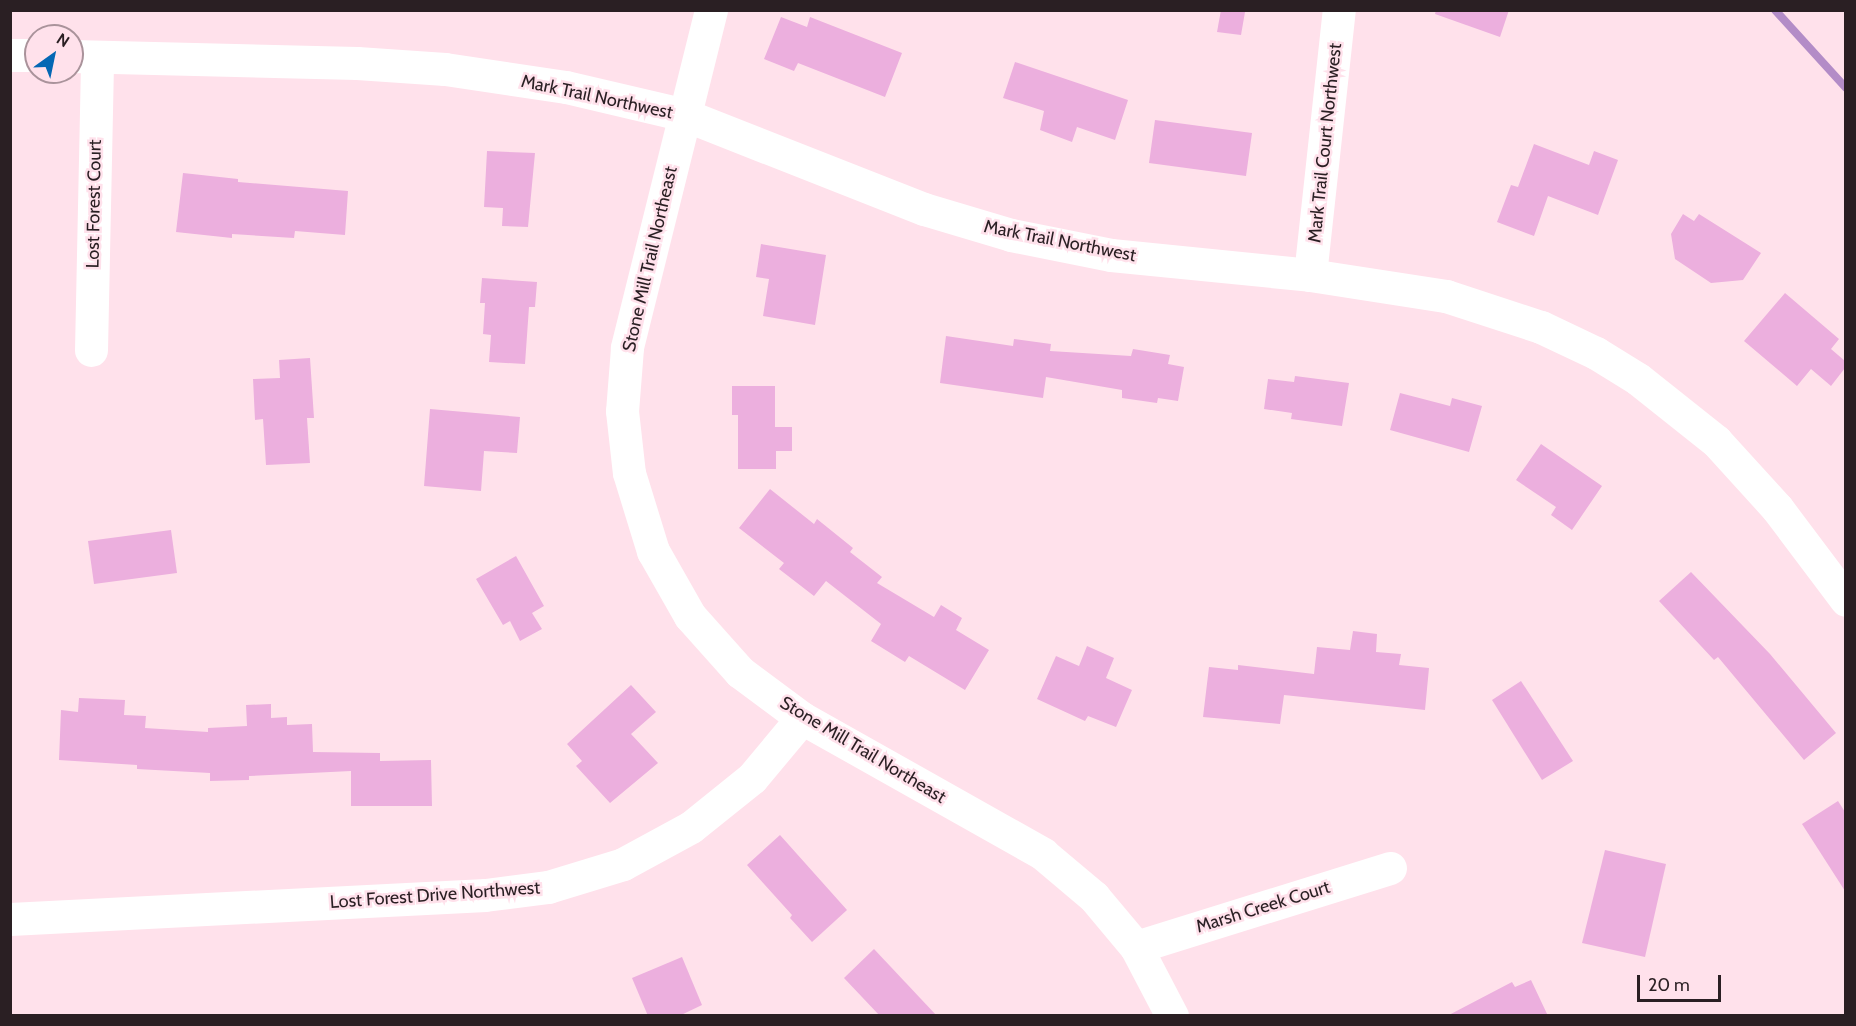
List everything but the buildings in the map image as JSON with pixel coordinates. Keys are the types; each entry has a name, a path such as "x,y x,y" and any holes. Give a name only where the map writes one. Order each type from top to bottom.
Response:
{"street":[{"name":"Stone Mill Trail Northeast","path":"711,10 627,348 622,411 629,473 653,551 690,616 740,672 802,717 1043,854 1094,897 1136,947 1173,1016"},
{"name":"Mark Trail Court Northwest","path":"1310,275 1339,10"},
{"name":"Mark Trail Northwest","path":"84,57 357,63 445,69 566,87 685,115 924,208 1011,235 1111,255 1310,275 1446,296 1541,327 1604,358 1638,379 1716,441 1777,508 1845,600"},
{"name":"Lost Forest Court","path":"84,57 91,350"},
{"name":"Lost Forest Drive Northwest","path":"10,919 485,895 548,887 623,864 691,826 752,778 802,717"},
{"name":"Marsh Creek Court","path":"1136,947 1390,868"}],"waterway":[{"path":"1775,10 1846,88"}]}
